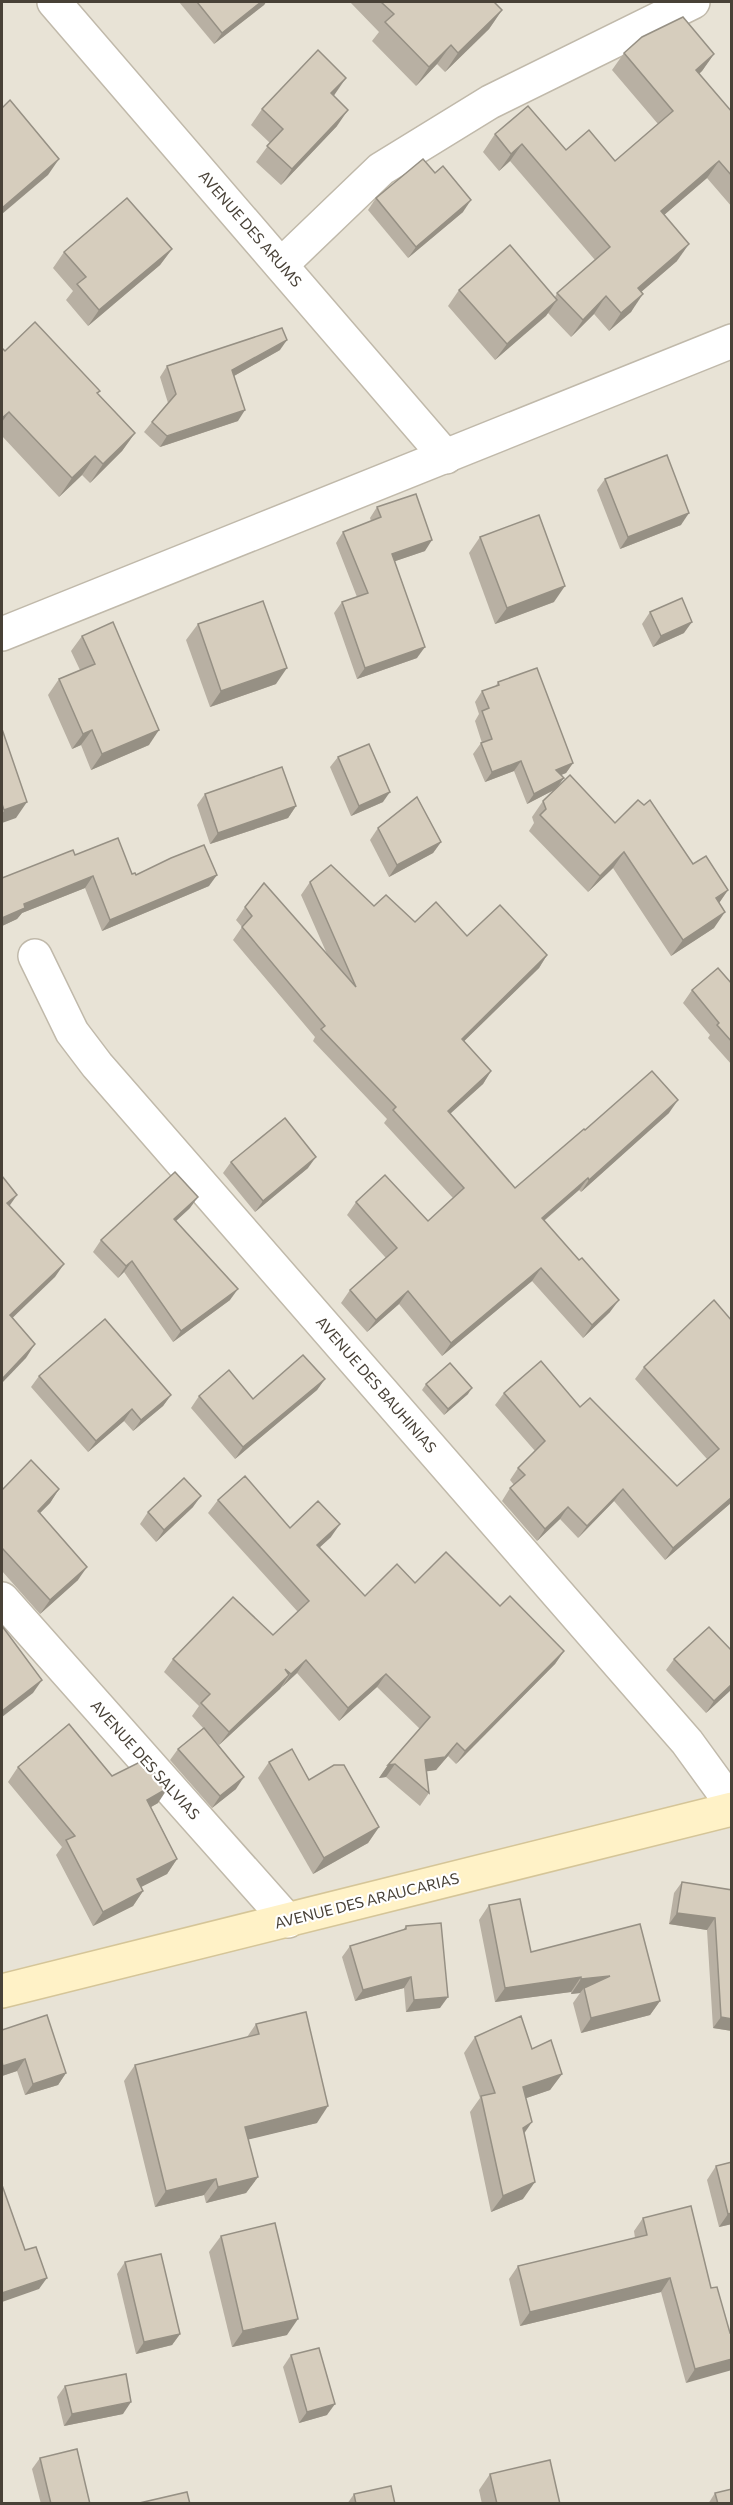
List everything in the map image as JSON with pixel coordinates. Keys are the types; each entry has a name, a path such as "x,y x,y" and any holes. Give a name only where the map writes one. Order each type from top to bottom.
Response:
{"street":[{"name":"AVENUE DES ARUMS","path":"54,2 446,457"},
{"path":"281,265 381,169 490,102 693,2"},
{"path":"2,634 732,341"},
{"name":"AVENUE DES BAUHINIAS","path":"35,956 72,1032 97,1065 687,1742 732,1804"},
{"name":"AVENUE DES SALVIAS","path":"2,1599 288,1921"},
{"name":"AVENUE DES ARAUCARIAS","path":"2,1991 732,1809"}],"shaded area":[{"path":"2,2 731,2 731,2503 2,2503"}],"building":[{"path":"197,2 261,2 222,33"},
{"path":"381,2 494,2 502,10 458,53 451,45 429,67 385,22 394,14"},
{"path":"683,17 714,54 696,70 732,112 732,176 719,161 661,211 689,244 638,288 643,294 621,313 606,296 583,320 557,293 610,247 522,144 511,154 495,134 528,106 566,150 589,130 615,161 673,111 624,53 642,37"},
{"path":"318,50 346,78 331,93 348,110 292,169 267,146 283,129 262,109"},
{"path":"10,100 59,159 2,208 2,108"},
{"path":"423,159 435,173 443,166 471,200 416,247 376,198"},
{"path":"127,198 172,249 99,310 77,284 86,277 64,252"},
{"path":"510,245 557,300 507,344 459,290"},
{"path":"35,322 100,391 97,393 135,433 103,464 95,456 72,478 9,412 2,418 2,348 5,351"},
{"path":"282,328 287,340 232,370 245,410 167,436 152,422 176,394 167,366"},
{"path":"667,455 689,513 628,537 605,479"},
{"path":"416,494 432,540 392,554 425,647 365,668 342,602 368,593 343,532 381,517 377,507"},
{"path":"539,515 565,586 507,608 480,537"},
{"path":"682,598 692,622 661,636 650,612"},
{"path":"263,601 287,668 221,691 198,624"},
{"path":"113,622 159,730 102,754 92,730 83,734 59,679 95,664 82,636"},
{"path":"537,668 573,763 556,770 564,778 534,794 521,761 492,772 481,743 492,739 482,711 489,708 482,691 499,685 498,682"},
{"path":"2,729 27,802 4,810 2,804"},
{"path":"369,744 390,792 359,806 338,757"},
{"path":"282,767 296,806 218,833 205,794"},
{"path":"570,775 615,823 638,800 644,805 650,800 693,864 706,856 728,890 716,898 725,912 683,940 624,852 600,876 540,815 546,809 543,801"},
{"path":"417,797 441,842 397,865 378,828"},
{"path":"118,838 132,874 136,875 204,845 217,875 110,920 93,876 24,904 25,908 2,918 2,878 73,850 75,855"},
{"path":"331,865 374,906 386,895 415,922 436,902 467,936 500,905 547,955 462,1039 491,1071 448,1111 515,1188 652,1071 678,1100 589,1180 588,1178 542,1218 619,1300 592,1325 541,1268 451,1343 408,1291 376,1320 350,1290 397,1248 356,1202 385,1175 428,1221 464,1188 393,1110 396,1107 321,1029 325,1026 242,927 252,916 245,907 264,883 356,987 310,882"},
{"path":"718,968 732,984 732,1042 692,990"},
{"path":"285,1118 316,1157 263,1201 231,1162"},
{"path":"175,1172 198,1197 174,1219 238,1289 181,1331 132,1261 126,1266 101,1240"},
{"path":"2,1176 17,1195 7,1203 64,1264 10,1315 35,1344 2,1379"},
{"path":"714,1300 732,1321 732,1497 673,1548 623,1489 587,1526 568,1507 545,1529 510,1488 525,1475 518,1468 545,1441 504,1393 541,1361 580,1407 590,1398 677,1486 719,1449 644,1367"},
{"path":"105,1319 171,1395 141,1420 132,1409 96,1441 39,1376"},
{"path":"303,1355 325,1379 243,1447 199,1396 229,1370 253,1399"},
{"path":"450,1363 472,1388 448,1409 426,1384"},
{"path":"31,1460 59,1489 38,1511 87,1567 50,1600 2,1548 2,1490"},
{"path":"245,1476 290,1528 318,1501 340,1524 317,1545 365,1596 397,1564 415,1583 446,1552 500,1606 510,1596 564,1651 465,1751 457,1743 445,1757 425,1760 429,1793 395,1764 388,1765 430,1717 386,1674 348,1708 306,1660 291,1674 285,1669 289,1675 229,1732 201,1703 210,1694 173,1659 233,1597 273,1635 309,1601 218,1500"},
{"path":"184,1478 201,1496 164,1530 148,1512"},
{"path":"2,1626 42,1680 2,1711"},
{"path":"709,1627 732,1651 732,1684 714,1701 674,1659"},
{"path":"69,1724 112,1776 142,1761 147,1772 151,1769 168,1788 147,1800 177,1859 137,1879 143,1891 103,1912 66,1840 75,1836 18,1767"},
{"path":"204,1728 244,1777 220,1796 178,1749"},
{"path":"292,1749 309,1780 334,1765 344,1765 379,1827 324,1858 269,1762"},
{"path":"682,1882 732,1890 732,2019 721,2017 715,1918 677,1913"},
{"path":"520,1899 531,1952 640,1924 660,2001 591,2018 584,1988 610,1976 581,1979 581,1977 505,1988 489,1905"},
{"path":"441,1923 448,1997 414,2000 411,1977 363,1990 350,1946 406,1929 406,1926"},
{"path":"306,2012 328,2106 245,2127 258,2177 218,2187 216,2179 166,2191 135,2065 259,2034 256,2024"},
{"path":"47,2015 66,2073 33,2084 25,2059 3,2066 2,2030"},
{"path":"521,2016 532,2049 551,2040 562,2074 523,2087 532,2122 523,2128 535,2182 503,2196 481,2096 495,2093 475,2037"},
{"path":"732,2162 732,2213 728,2214 716,2166"},
{"path":"2,2185 25,2250 36,2247 47,2278 2,2293"},
{"path":"691,2206 711,2288 717,2287 730,2333 732,2332 732,2359 695,2369 670,2278 530,2312 518,2266 647,2235 643,2218"},
{"path":"275,2223 298,2319 243,2331 221,2236"},
{"path":"161,2254 180,2334 144,2342 125,2262"},
{"path":"319,2348 335,2404 307,2412 291,2355"},
{"path":"126,2374 131,2402 72,2414 65,2386"},
{"path":"77,2449 90,2504 51,2504 40,2458"},
{"path":"550,2460 560,2504 497,2504 490,2474"},
{"path":"391,2486 395,2504 356,2504 354,2494"},
{"path":"732,2489 732,2504 718,2504 715,2493"},
{"path":"187,2492 190,2504 135,2504"}]}
